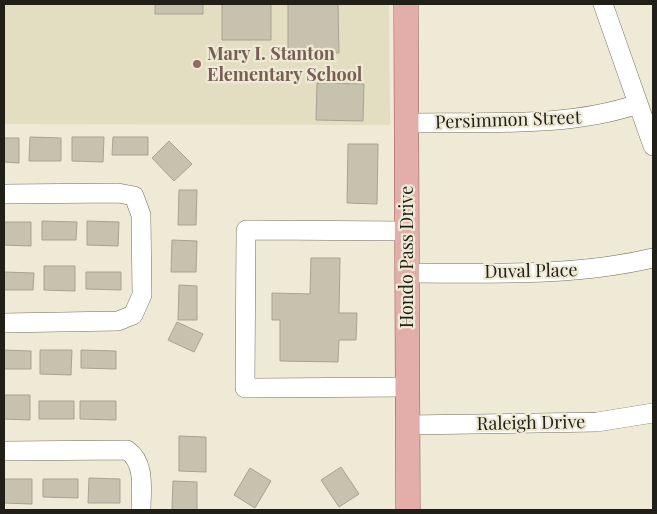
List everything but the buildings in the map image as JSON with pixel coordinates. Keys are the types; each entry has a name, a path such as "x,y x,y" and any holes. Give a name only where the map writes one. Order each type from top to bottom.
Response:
{"main road":[{"name":"Hondo Pass Drive","path":"406,4 408,510"}],"street":[{"path":"603,4 653,146"},
{"name":"Persimmon Street","path":"407,123 568,120 597,116 638,104"},
{"path":"4,194 118,193 134,196 141,215 142,295 133,315 118,321 4,323"},
{"path":"407,231 246,230 245,388 408,387"},
{"name":"Duval Place","path":"407,273 561,272 598,269 653,258"},
{"name":"Raleigh Drive","path":"408,425 597,422 653,413"},
{"path":"4,451 127,450 137,460 141,474 141,510"}],"shaded area":[{"name":"Mary I. Stanton Elementary School","path":"4,4 389,4 390,125 4,124"}],"place":[{"name":"Mary I. Stanton Elementary School","path":"197,64"}]}
